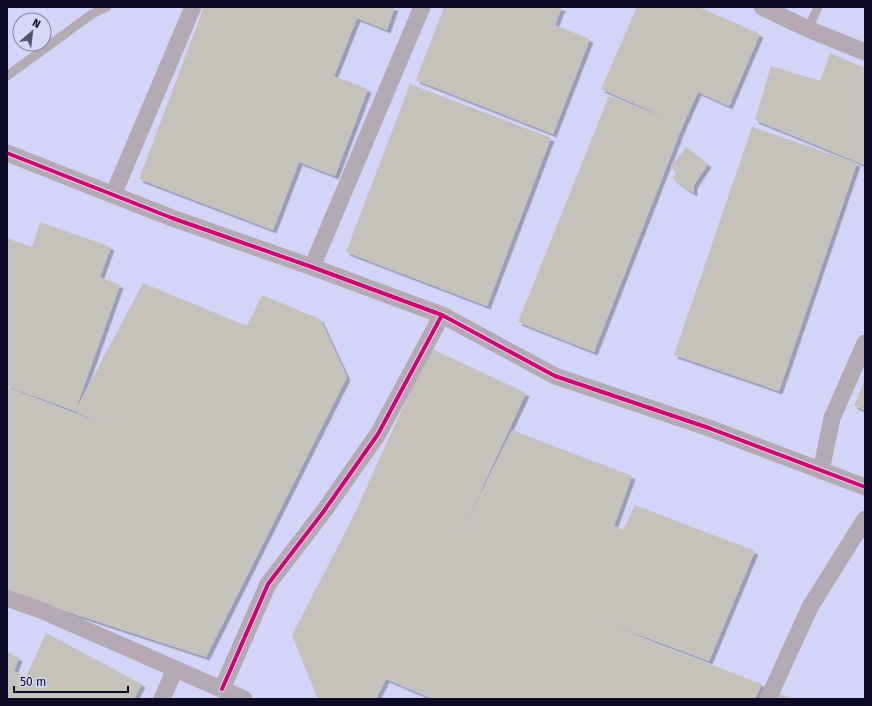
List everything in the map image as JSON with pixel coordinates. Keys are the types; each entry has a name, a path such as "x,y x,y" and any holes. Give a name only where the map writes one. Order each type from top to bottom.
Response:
{"street":[{"path":"113,194 193,7"},
{"path":"312,267 422,7"},
{"path":"762,7 808,30 865,52"},
{"path":"7,153 172,218 312,267 442,315 555,376 709,428 865,488"},
{"path":"222,689 268,584 324,511 378,434 442,315"},
{"path":"821,471 832,418 865,343"},
{"path":"768,699 810,607 865,519"},
{"path":"7,598 43,611 244,699"},
{"path":"162,699 175,669"}],"lane":[{"path":"7,76 92,14 107,7"},
{"path":"808,30 818,7"}],"shaded area":[{"path":"7,7 865,7 865,699 7,699"}],"building":[{"path":"204,7 395,7 387,30 357,18 334,76 368,89 335,176 299,162 273,230 139,179"},
{"path":"444,7 562,7 555,25 590,39 553,134 416,80"},
{"path":"637,7 699,7 760,34 729,106 698,92 683,125 594,352 518,322 609,96 674,121 601,89"},
{"path":"830,53 865,68 865,165 755,120 771,66 820,81"},
{"path":"410,84 551,138 487,306 346,252"},
{"path":"752,127 857,163 779,391 674,355"},
{"path":"686,147 708,164 694,185 694,193 672,178 676,174 671,166"},
{"path":"40,222 111,247 100,277 120,285 75,411 7,386 7,238 32,247"},
{"path":"143,283 247,326 262,295 320,319 347,377 206,657 35,601 7,590 7,387 102,424 75,411"},
{"path":"430,348 526,393 458,540 512,430 632,476 614,526 623,530 635,505 755,551 709,661 602,621 762,684 755,699 433,699 386,679 376,699 322,699 317,697 292,635 352,519"},
{"path":"865,379 865,410 854,406"},
{"path":"46,633 142,684 134,699 7,699 7,652 19,658 14,671 26,677"},
{"path":"771,691 795,699 768,699"}],"cycle path":[{"path":"7,153 172,218 312,267 442,315 555,376 709,428 865,487"},
{"path":"222,689 268,584 324,511 378,434 442,315"}]}
